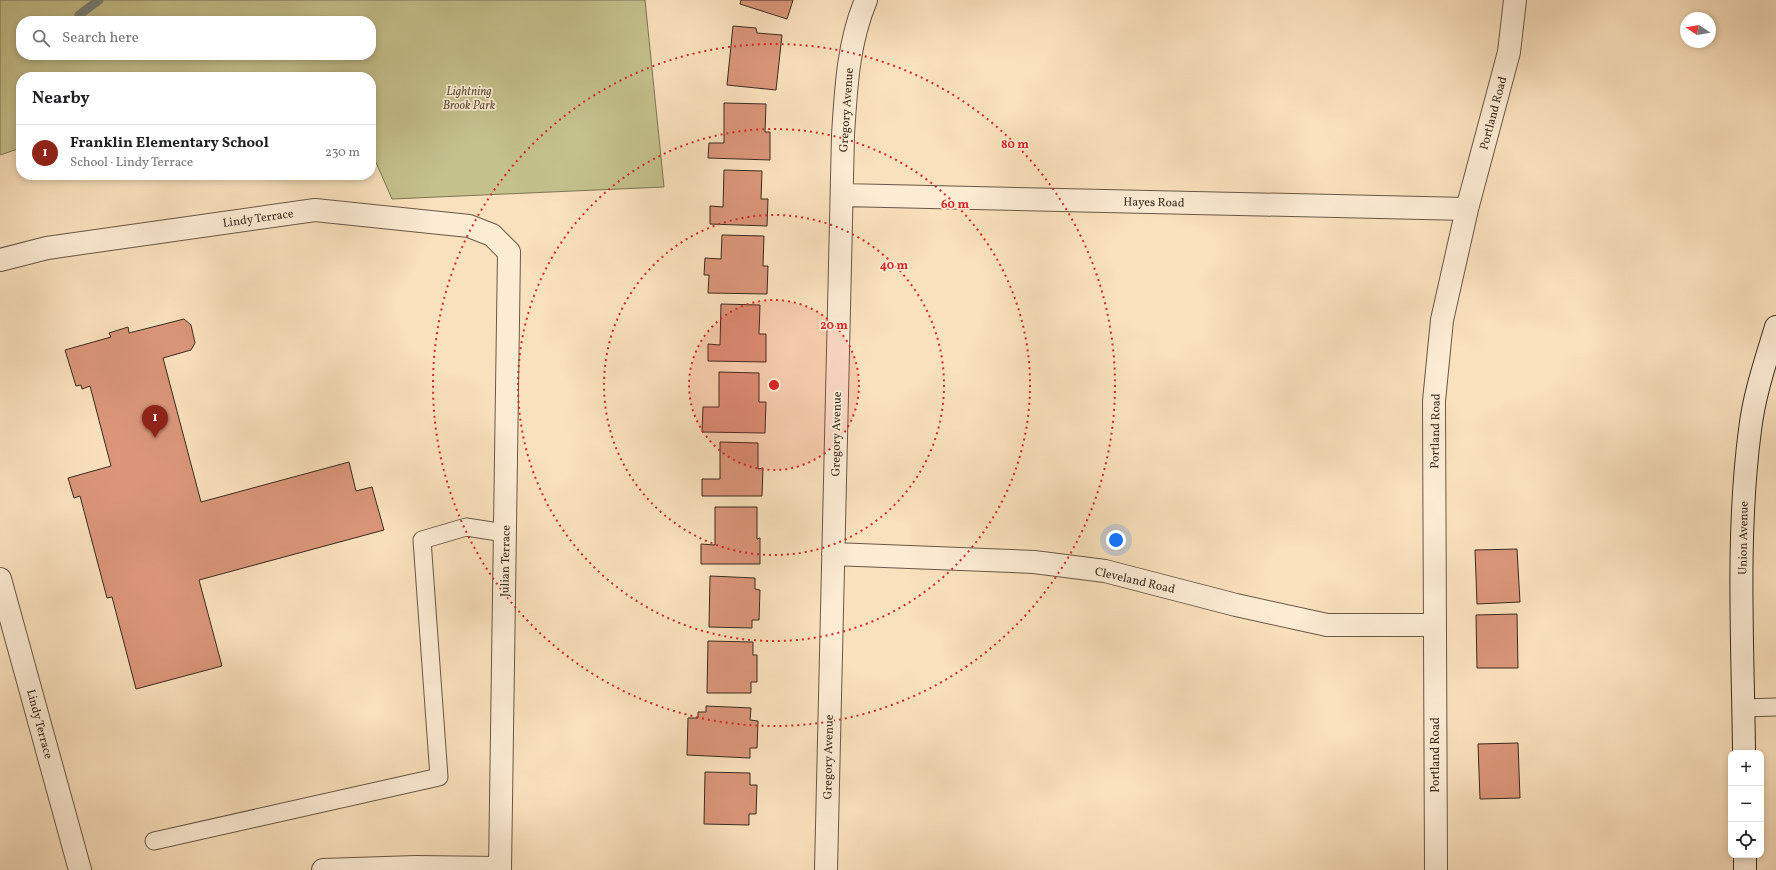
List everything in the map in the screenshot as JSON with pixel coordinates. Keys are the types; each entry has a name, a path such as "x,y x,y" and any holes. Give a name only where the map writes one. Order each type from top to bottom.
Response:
{"street":[{"name":"Gregory Avenue","path":"826,870 843,135 848,68 852,42 866,0"},
{"name":"Portland Road","path":"1436,870 1434,401 1442,320 1467,208 1509,52 1515,0"},
{"name":"Hayes Road","path":"842,195 1467,208"},
{"name":"Lindy Terrace","path":"0,260 47,248 315,210 469,226 492,235 509,252"},
{"name":"Julian Terrace","path":"500,869 509,252"},
{"name":"Union Avenue","path":"1744,750 1744,490 1750,428 1776,327"},
{"name":"Cleveland Road","path":"833,554 1034,562 1105,571 1236,606 1327,625 1434,625"},
{"name":"Lindy Terrace","path":"0,579 3,607 80,870"},
{"path":"1745,858 1745,870"},
{"path":"323,870 416,867 500,869"}],"lane":[{"path":"154,841 439,778 422,540 466,527 505,533"},
{"path":"1744,708 1776,707"}],"green space":[{"name":"Lightning Brook Park","path":"0,0 645,0 664,187 392,199 376,162 376,72 16,72 16,150 0,155"}],"building":[{"path":"741,0 793,0 787,19 740,4"},
{"path":"733,26 756,28 757,33 782,35 776,90 727,85"},
{"path":"724,103 766,104 765,132 770,132 770,160 708,158 709,143 724,143"},
{"path":"724,170 762,171 761,199 768,199 767,226 710,224 710,206 723,207"},
{"path":"722,235 764,236 763,266 768,266 767,294 708,293 709,275 704,275 705,258 721,259"},
{"path":"721,304 760,305 759,334 766,334 766,362 708,361 708,344 720,345"},
{"path":"184,319 191,325 195,343 191,350 163,358 201,502 349,462 356,491 372,487 384,530 199,580 222,666 136,689 112,597 107,598 80,496 74,498 68,478 111,466 90,386 82,389 81,385 76,386 65,350 111,337 109,333 128,327 129,333"},
{"path":"719,372 759,373 759,402 766,402 765,433 702,432 703,407 719,407"},
{"path":"720,442 758,443 758,469 763,468 762,496 702,496 702,479 720,479"},
{"path":"715,507 757,507 757,539 760,538 760,564 701,564 701,544 715,545"},
{"path":"1517,549 1520,602 1477,604 1475,550"},
{"path":"710,576 755,578 755,589 760,590 759,620 752,620 752,628 709,627"},
{"path":"1517,614 1518,668 1477,668 1476,615"},
{"path":"708,641 753,642 753,655 757,655 757,682 751,682 751,693 707,693"},
{"path":"706,706 751,708 750,720 758,721 757,748 750,748 750,758 687,755 688,718 698,718 698,712 706,712"},
{"path":"1518,743 1520,798 1480,799 1478,744"},
{"path":"705,772 750,773 750,785 757,785 756,814 749,814 749,825 704,824"}],"waterway":[{"path":"79,15 99,0"}],"place":[{"name":"Franklin Elementary School","path":"155,438"}]}
